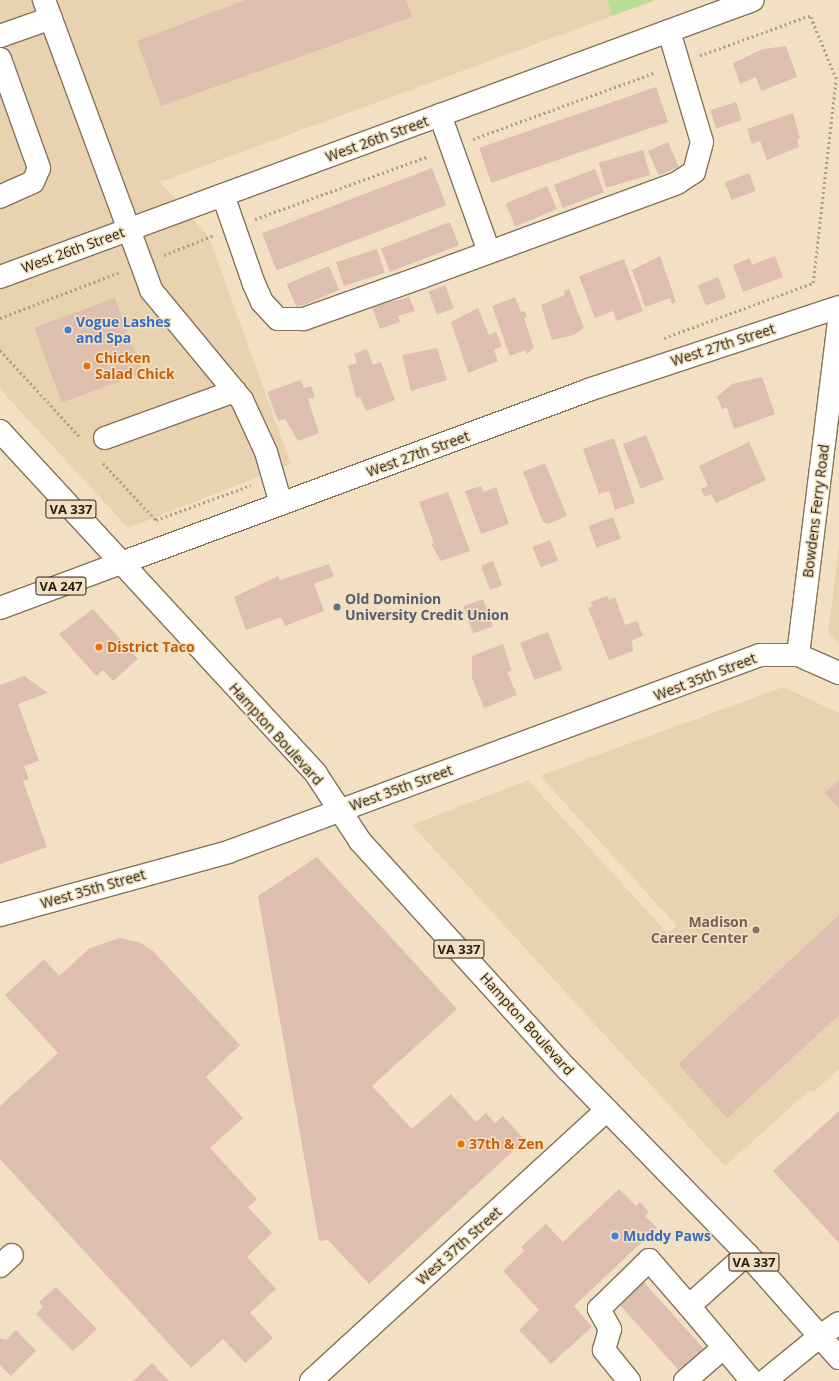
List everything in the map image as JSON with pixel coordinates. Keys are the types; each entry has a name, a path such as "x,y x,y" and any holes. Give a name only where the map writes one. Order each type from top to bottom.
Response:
{"street":[{"name":"West 26th Street","path":"0,277 753,0"},
{"path":"0,36 48,9 151,290 235,391 263,446 281,504"},
{"path":"223,195 262,302 278,319 288,321 334,309 677,183 694,172 702,142 670,31"},
{"path":"0,59 39,168 33,182 0,197"},
{"path":"440,115 489,252"},
{"name":"West 27th Street","path":"0,608 588,390 839,307"},
{"name":"Bowdens Ferry Road","path":"798,655 833,423 839,322"},
{"path":"105,438 235,391"},
{"name":"Hampton Boulevard","path":"0,431 316,774 360,841 608,1110 747,1254 839,1358"},
{"path":"798,655 839,673"},
{"name":"West 35th Street","path":"0,915 228,852 760,656 798,655"},
{"name":"West 37th Street","path":"311,1381 608,1110"},
{"path":"689,1306 747,1254"},
{"path":"629,1381 604,1350 610,1329 599,1309 649,1260 752,1381"},
{"path":"765,1381 820,1336 839,1323"},
{"path":"685,1381 723,1348"}],"path":[{"path":"0,318 234,227 810,16 836,79 813,282 656,340"},
{"path":"0,350 84,442"},
{"path":"100,459 156,520 273,478"}],"shaded area":[{"path":"0,0 607,0 612,16 160,182 209,237 291,464 128,528 0,389"},
{"path":"839,546 839,644 828,633"},
{"name":"Madison Career Center","path":"783,687 839,713 839,1069 814,1092 810,1090 725,1166 412,825 528,780 667,933 677,926 540,776"}],"green space":[{"path":"607,0 656,0 612,16"}],"building":[{"path":"245,0 406,0 412,17 161,106 137,41"},
{"path":"786,46 797,77 761,91 756,77 740,84 733,63 763,49"},
{"path":"656,87 668,122 491,183 479,148"},
{"path":"736,102 742,120 716,128 710,110"},
{"path":"793,113 800,138 797,140 799,147 767,160 760,141 752,144 747,129"},
{"path":"668,142 679,167 659,176 648,151"},
{"path":"643,150 650,175 606,188 599,163"},
{"path":"432,168 446,205 276,271 262,233"},
{"path":"595,169 604,192 563,208 554,185"},
{"path":"749,173 756,191 732,200 725,182"},
{"path":"547,186 557,209 515,227 506,204"},
{"path":"450,222 459,245 390,272 381,249"},
{"path":"377,249 385,273 344,286 336,262"},
{"path":"660,256 676,302 672,304 670,298 645,307 632,270"},
{"path":"775,256 783,277 743,292 733,265 750,258 752,265"},
{"path":"624,259 643,311 617,321 613,311 595,318 579,276"},
{"path":"329,266 339,290 297,308 287,284"},
{"path":"718,277 726,297 706,306 698,285"},
{"path":"445,285 454,308 437,315 428,291"},
{"path":"569,289 584,328 574,335 552,340 541,305 565,295 564,291"},
{"path":"409,297 415,311 398,316 400,322 380,329 372,307"},
{"path":"515,297 521,312 525,311 527,317 524,318 534,348 527,354 525,350 510,356 492,306"},
{"path":"115,298 142,373 62,403 34,327"},
{"path":"478,308 489,335 496,332 502,346 494,350 498,361 468,373 451,322"},
{"path":"437,348 447,380 411,391 402,355"},
{"path":"367,349 373,365 381,362 395,400 366,411 360,397 356,398 348,366 357,363 354,354"},
{"path":"762,377 775,414 734,429 727,408 722,409 717,397 732,384"},
{"path":"301,380 304,388 311,386 315,397 308,399 319,433 298,441 285,419 278,421 267,392"},
{"path":"646,435 664,480 641,489 623,444"},
{"path":"614,438 635,503 615,510 609,491 599,494 583,449"},
{"path":"749,442 766,480 716,503 711,494 705,497 701,489 708,486 699,466"},
{"path":"545,463 567,516 548,524 543,522 523,472"},
{"path":"481,486 483,492 496,487 509,524 481,534 465,491"},
{"path":"448,492 470,551 441,561 431,544 434,543 419,502"},
{"path":"613,517 621,539 596,548 589,526"},
{"path":"550,540 558,560 541,568 532,547"},
{"path":"493,561 502,585 490,590 481,566"},
{"path":"329,564 334,576 314,584 324,611 285,626 281,617 246,630 234,597 278,576 280,580"},
{"path":"607,596 609,600 615,597 625,625 637,621 643,636 632,640 633,651 609,660 588,608 592,607 591,602"},
{"path":"483,599 493,626 473,633 463,606"},
{"name":"District Taco","path":"93,609 138,659 113,681 103,670 96,676 59,634"},
{"path":"548,632 562,669 534,680 520,643"},
{"path":"503,644 512,671 507,672 517,695 484,708 472,678 472,656"},
{"path":"24,676 48,693 18,704 39,761 24,766 29,779 23,781 47,847 0,864 0,685"},
{"path":"839,780 839,809 825,793"},
{"path":"317,857 457,1009 372,1086 412,1129 451,1094 476,1122 486,1113 495,1123 503,1116 525,1140 369,1284 328,1240 319,1241 258,896"},
{"path":"839,915 839,1015 727,1118 678,1064"},
{"path":"120,938 141,943 153,951 240,1045 206,1077 243,1118 210,1148 257,1199 248,1207 272,1233 247,1257 276,1289 250,1313 273,1338 245,1363 223,1339 191,1368 0,1159 0,1106 58,1053 5,995 44,959 59,976 90,948"},
{"path":"839,1111 839,1243 773,1171"},
{"path":"619,1189 636,1206 640,1202 649,1212 645,1216 657,1228 574,1306 592,1327 551,1364 519,1330 539,1310 503,1271 524,1251 521,1247 546,1224 563,1242"},
{"path":"640,1278 706,1351 681,1373 615,1300"},
{"path":"56,1287 97,1329 73,1351 36,1314 43,1307 39,1302"},
{"path":"16,1330 36,1351 11,1376 0,1365 0,1338 6,1340"},
{"path":"152,1363 169,1381 133,1381"}],"place":[{"name":"Vogue Lashes and Spa","path":"68,330"},
{"name":"Chicken Salad Chick","path":"87,366"},
{"name":"Old Dominion University Credit Union","path":"337,607"},
{"name":"District Taco","path":"99,647"},
{"name":"Madison Career Center","path":"756,930"},
{"name":"37th & Zen","path":"461,1144"},
{"name":"Muddy Paws","path":"615,1236"}]}
